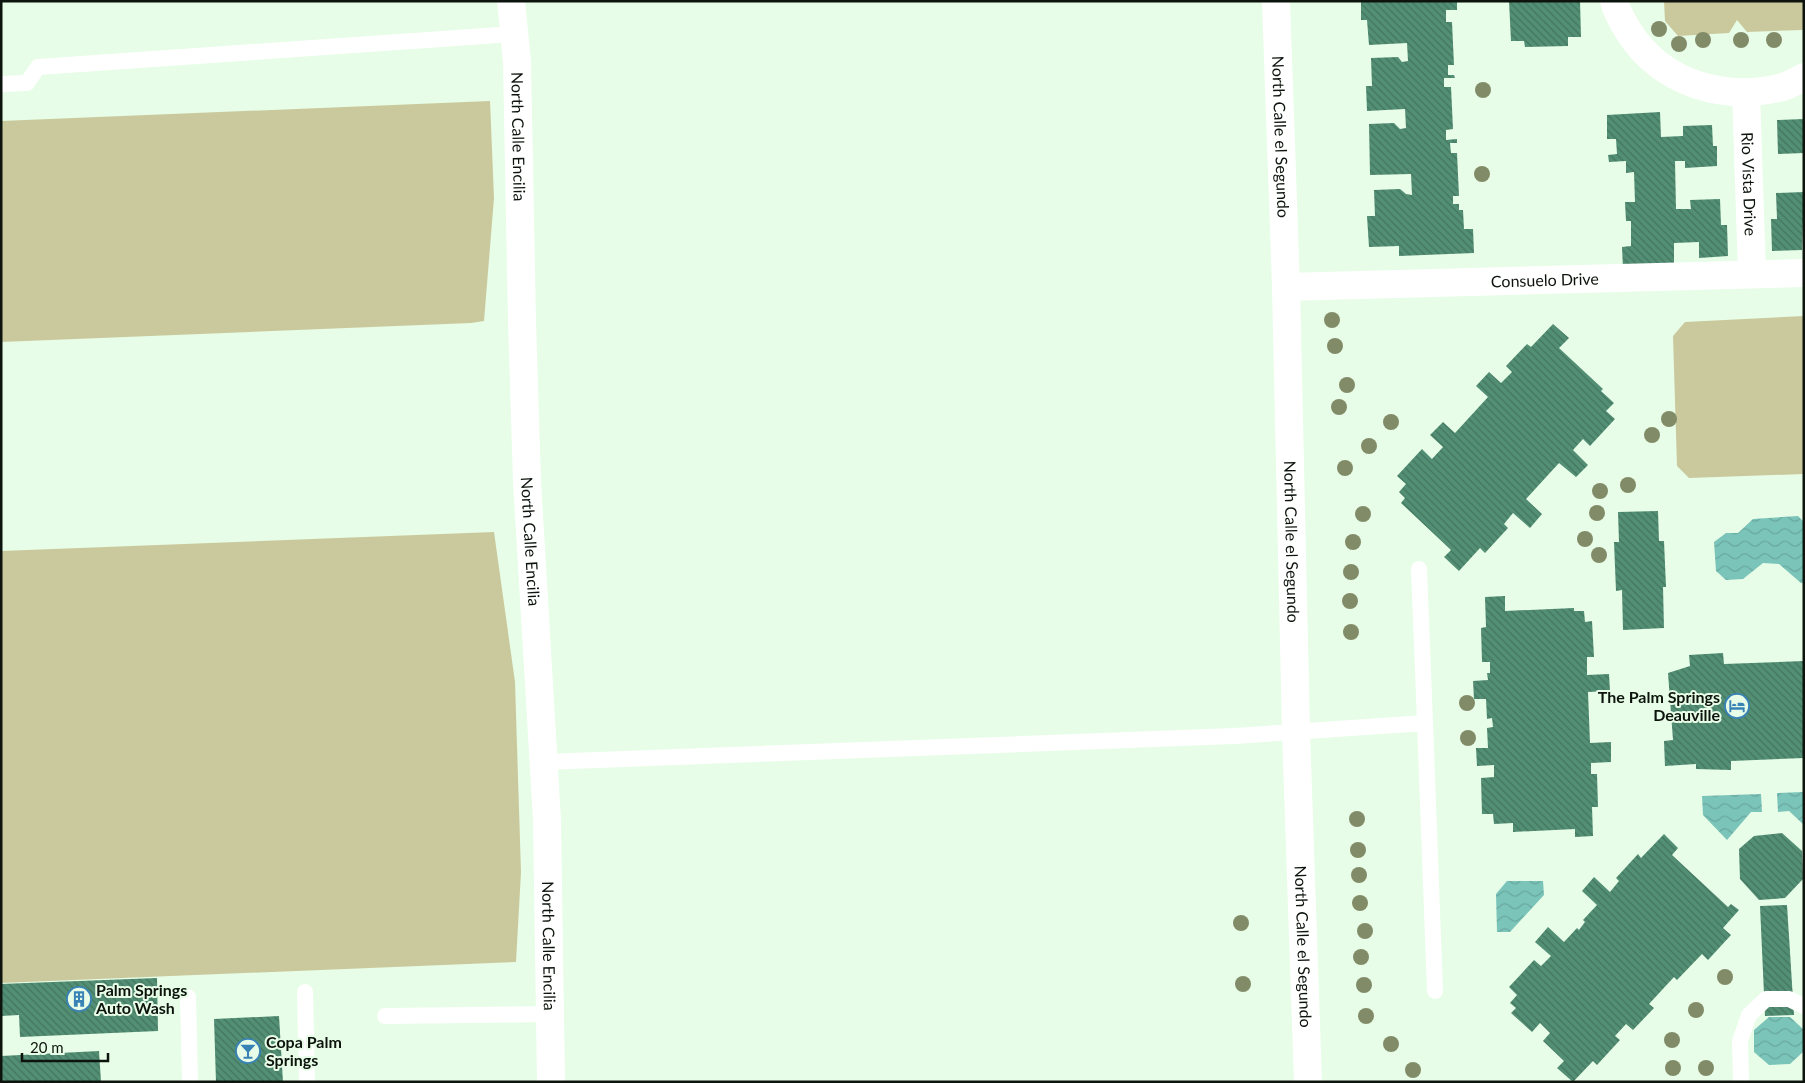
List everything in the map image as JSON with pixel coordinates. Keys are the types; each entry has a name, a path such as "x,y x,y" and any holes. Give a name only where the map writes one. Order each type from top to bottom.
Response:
{"street":[{"name":"North Calle Encilia","path":"511,1 517,62 527,481 547,829 551,1082"},
{"name":"North Calle el Segundo","path":"1276,1 1286,287 1296,732 1308,1082"},
{"path":"1614,1 1616,12 1638,46 1669,72 1706,89 1746,93 1785,86 1804,77"},
{"name":"Rio Vista Drive","path":"1746,93 1752,274"},
{"name":"Consuelo Drive","path":"1286,287 1804,273"}],"lane":[{"path":"1,84 27,83 38,67 514,34"},
{"path":"1419,569 1435,991"},
{"path":"544,762 1296,732 1425,723"},
{"path":"305,992 307,1082"},
{"path":"188,996 190,1082"},
{"path":"1741,1082 1740,1041 1750,1016 1766,999 1790,999 1804,1006"},
{"path":"385,1016 550,1014"}],"green space":[{"path":"1664,1 1804,1 1804,29 1747,32 1737,20 1729,33 1678,36 1665,21"},
{"path":"490,101 494,198 484,321 1,342 1,121"},
{"path":"1804,316 1804,474 1689,478 1677,466 1673,336 1685,322"},
{"path":"494,532 515,682 521,872 516,962 1,983 1,551"}],"water":[{"path":"1798,516 1804,522 1804,583 1801,583 1779,564 1763,563 1743,579 1726,580 1716,571 1714,542 1726,533 1738,533 1753,519"},
{"path":"1804,792 1804,825 1789,811 1778,812 1777,793"},
{"path":"1761,794 1762,812 1751,812 1727,840 1703,815 1702,796"},
{"path":"1507,881 1543,881 1544,895 1510,932 1497,932 1496,894"},
{"path":"1769,1017 1790,1017 1803,1029 1804,1051 1790,1064 1769,1065 1754,1052 1754,1030"}],"building":[{"path":"1361,1 1457,1 1457,10 1446,10 1446,22 1452,22 1454,65 1448,65 1448,75 1454,75 1455,78 1444,78 1444,87 1451,87 1453,129 1446,130 1446,140 1457,139 1457,143 1450,143 1451,153 1457,153 1459,196 1453,196 1453,204 1459,204 1459,210 1463,210 1464,229 1473,229 1474,253 1399,256 1399,246 1369,247 1367,216 1375,216 1374,190 1400,189 1406,194 1412,195 1411,174 1370,175 1369,124 1394,123 1400,129 1406,128 1405,109 1367,111 1366,86 1372,86 1371,58 1398,57 1402,62 1408,61 1407,43 1369,45 1367,20 1361,20"},
{"path":"1509,1 1580,1 1581,37 1568,37 1568,46 1525,47 1524,41 1511,41"},
{"path":"1660,112 1661,137 1683,136 1683,126 1712,125 1713,146 1717,146 1717,166 1685,168 1685,161 1675,161 1676,209 1691,209 1690,200 1720,199 1721,225 1727,225 1728,256 1699,258 1699,242 1674,243 1674,268 1623,269 1622,247 1631,246 1631,221 1626,221 1625,202 1635,202 1634,172 1626,173 1626,161 1609,162 1608,155 1617,154 1616,139 1607,139 1607,115"},
{"path":"1804,119 1804,153 1778,154 1777,120"},
{"path":"1804,192 1802,250 1772,251 1771,219 1777,219 1776,193"},
{"path":"1553,324 1569,338 1559,348 1603,389 1601,391 1614,403 1606,411 1615,419 1590,446 1583,439 1573,450 1588,465 1576,477 1559,463 1526,499 1542,514 1530,528 1513,513 1504,524 1508,528 1485,553 1480,548 1459,571 1444,557 1451,550 1401,503 1405,498 1399,492 1406,484 1397,476 1422,449 1432,459 1443,447 1430,435 1443,422 1455,433 1488,397 1476,386 1489,372 1501,383 1512,372 1506,366 1527,344 1531,347"},
{"path":"1658,511 1659,541 1664,541 1666,587 1663,587 1664,628 1623,630 1622,590 1616,591 1614,542 1619,542 1618,512"},
{"path":"1505,596 1505,611 1574,608 1574,611 1584,611 1585,622 1592,621 1594,657 1587,657 1587,675 1609,674 1610,691 1588,692 1590,743 1611,742 1611,762 1591,763 1591,774 1597,774 1598,807 1592,807 1593,836 1575,837 1575,829 1513,832 1513,823 1494,824 1493,814 1482,814 1481,778 1494,777 1494,765 1477,766 1476,748 1488,748 1487,728 1493,727 1492,718 1487,719 1486,699 1474,699 1473,681 1488,680 1487,673 1490,673 1490,662 1482,662 1481,628 1486,627 1485,597"},
{"name":"The Palm Springs Deauville","path":"1723,653 1724,664 1804,661 1804,758 1731,761 1731,770 1696,769 1696,764 1665,766 1664,741 1673,740 1668,673 1690,666 1689,655"},
{"path":"1782,833 1802,851 1803,879 1785,898 1759,900 1740,879 1739,849 1754,836"},
{"path":"1664,834 1678,848 1672,855 1728,907 1731,904 1739,910 1723,928 1731,935 1708,960 1702,954 1677,980 1674,977 1649,1004 1654,1008 1633,1030 1626,1024 1615,1036 1620,1040 1597,1065 1593,1061 1573,1082 1557,1068 1564,1061 1543,1041 1550,1033 1540,1023 1532,1032 1511,1013 1516,1008 1510,1003 1517,995 1509,987 1534,960 1541,966 1551,956 1535,942 1548,927 1564,942 1577,928 1579,930 1585,922 1583,920 1597,905 1582,891 1594,877 1610,892 1619,881 1616,878 1638,854 1641,858"},
{"path":"1787,905 1794,1015 1765,1016 1760,906"},
{"name":"Palm Springs Auto Wash","path":"157,978 158,1031 20,1037 19,1015 1,1016 1,984"},
{"name":"Copa Palm Springs","path":"279,1016 283,1082 216,1082 214,1019"},
{"path":"99,1051 101,1082 1,1082 1,1056"}],"place":[{"name":"The Palm Springs Deauville","path":"1737,706"},
{"name":"Palm Springs Auto Wash","path":"79,999"},
{"name":"Copa Palm Springs","path":"248,1051"}]}
